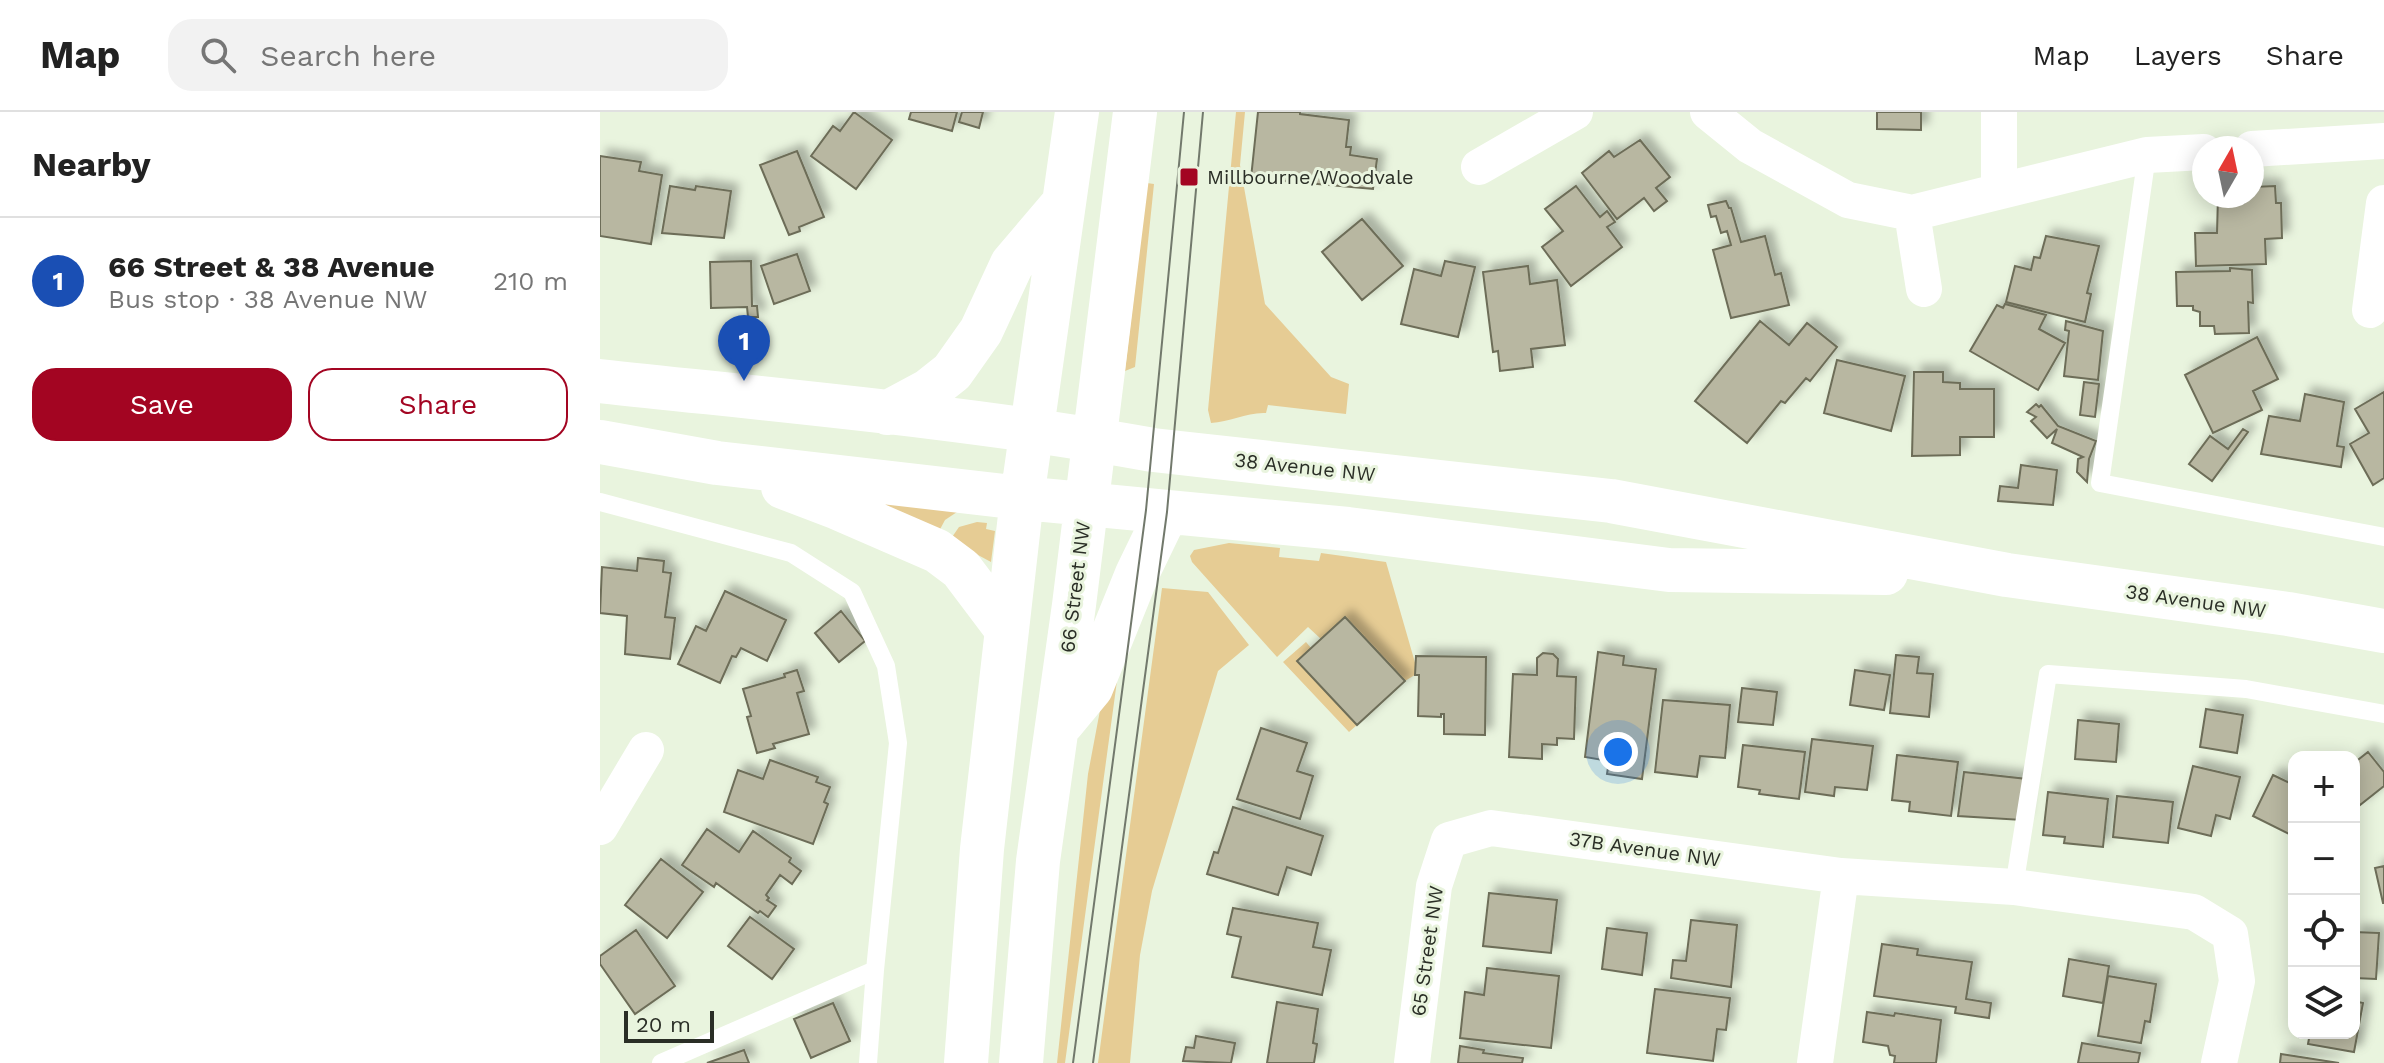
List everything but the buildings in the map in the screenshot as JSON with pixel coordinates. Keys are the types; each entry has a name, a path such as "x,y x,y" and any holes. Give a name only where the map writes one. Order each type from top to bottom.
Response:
{"street":[{"path":"966,1063 982,849 1022,498 1077,112"},
{"name":"66 Street NW","path":"1021,1063 1038,861 1135,112"},
{"path":"1479,167 1575,112"},
{"path":"1708,112 1750,146 1848,200 1912,213 2147,155 2192,153"},
{"path":"1999,112 1999,191"},
{"path":"2264,148 2384,141"},
{"path":"2370,310 2384,203"},
{"path":"887,413 928,391 952,372 981,331 1012,264 1063,204"},
{"path":"1912,213 1924,289"},
{"name":"38 Avenue NW","path":"600,381 1032,431 1153,450 1611,501 2007,575 2288,614 2384,631"},
{"name":"38 Avenue NW","path":"600,442 717,463 1022,498 1348,529 1669,570 2007,575"},
{"path":"717,463 925,544 961,569 1007,630"},
{"path":"1057,729 1091,688 1137,574 1167,512"},
{"path":"600,827 646,750"},
{"name":"37B Avenue NW","path":"1449,840 1491,828 1841,876 2014,887 2194,912 2230,934 2237,981 2219,1063"},
{"name":"65 Street NW","path":"1412,1063 1434,886 1449,840"},
{"path":"1815,1063 1841,876"}],"lane":[{"path":"2147,155 2100,483 2384,537"},
{"path":"600,502 791,553 852,592 886,666 898,743 868,1063"},
{"path":"2014,887 2048,674 2246,689 2384,714"},
{"path":"661,1063 875,970"}],"shaded area":[{"path":"1236,112 1245,112 1240,165 1265,304 1331,377 1349,384 1346,414 1268,405 1266,413 1211,423 1208,410"},
{"path":"1147,183 1154,184 1135,367 1125,371"},
{"path":"880,502 957,512 945,520 937,535"},
{"path":"977,522 987,523 986,529 995,531 991,562 950,540 959,527"},
{"path":"1229,543 1280,548 1279,557 1319,561 1321,553 1386,562 1418,673 1405,681 1345,617 1321,639 1308,627 1277,657 1192,562 1190,556 1194,550"},
{"path":"1162,588 1208,592 1249,645 1218,671 1152,891 1140,955 1130,1063 1098,1063"},
{"path":"1306,642 1311,648 1297,661 1357,725 1349,732 1283,662"},
{"path":"1122,644 1065,1063 1057,1063 1088,774 1101,705"}],"tram line":[{"path":"1073,1063 1146,510 1184,112"},
{"path":"1093,1063 1167,512 1203,112"}],"place":[{"name":"Millbourne/Woodvale","path":"1189,177"},
{"name":"66 Street & 38 Avenue","path":"744,381"}]}
